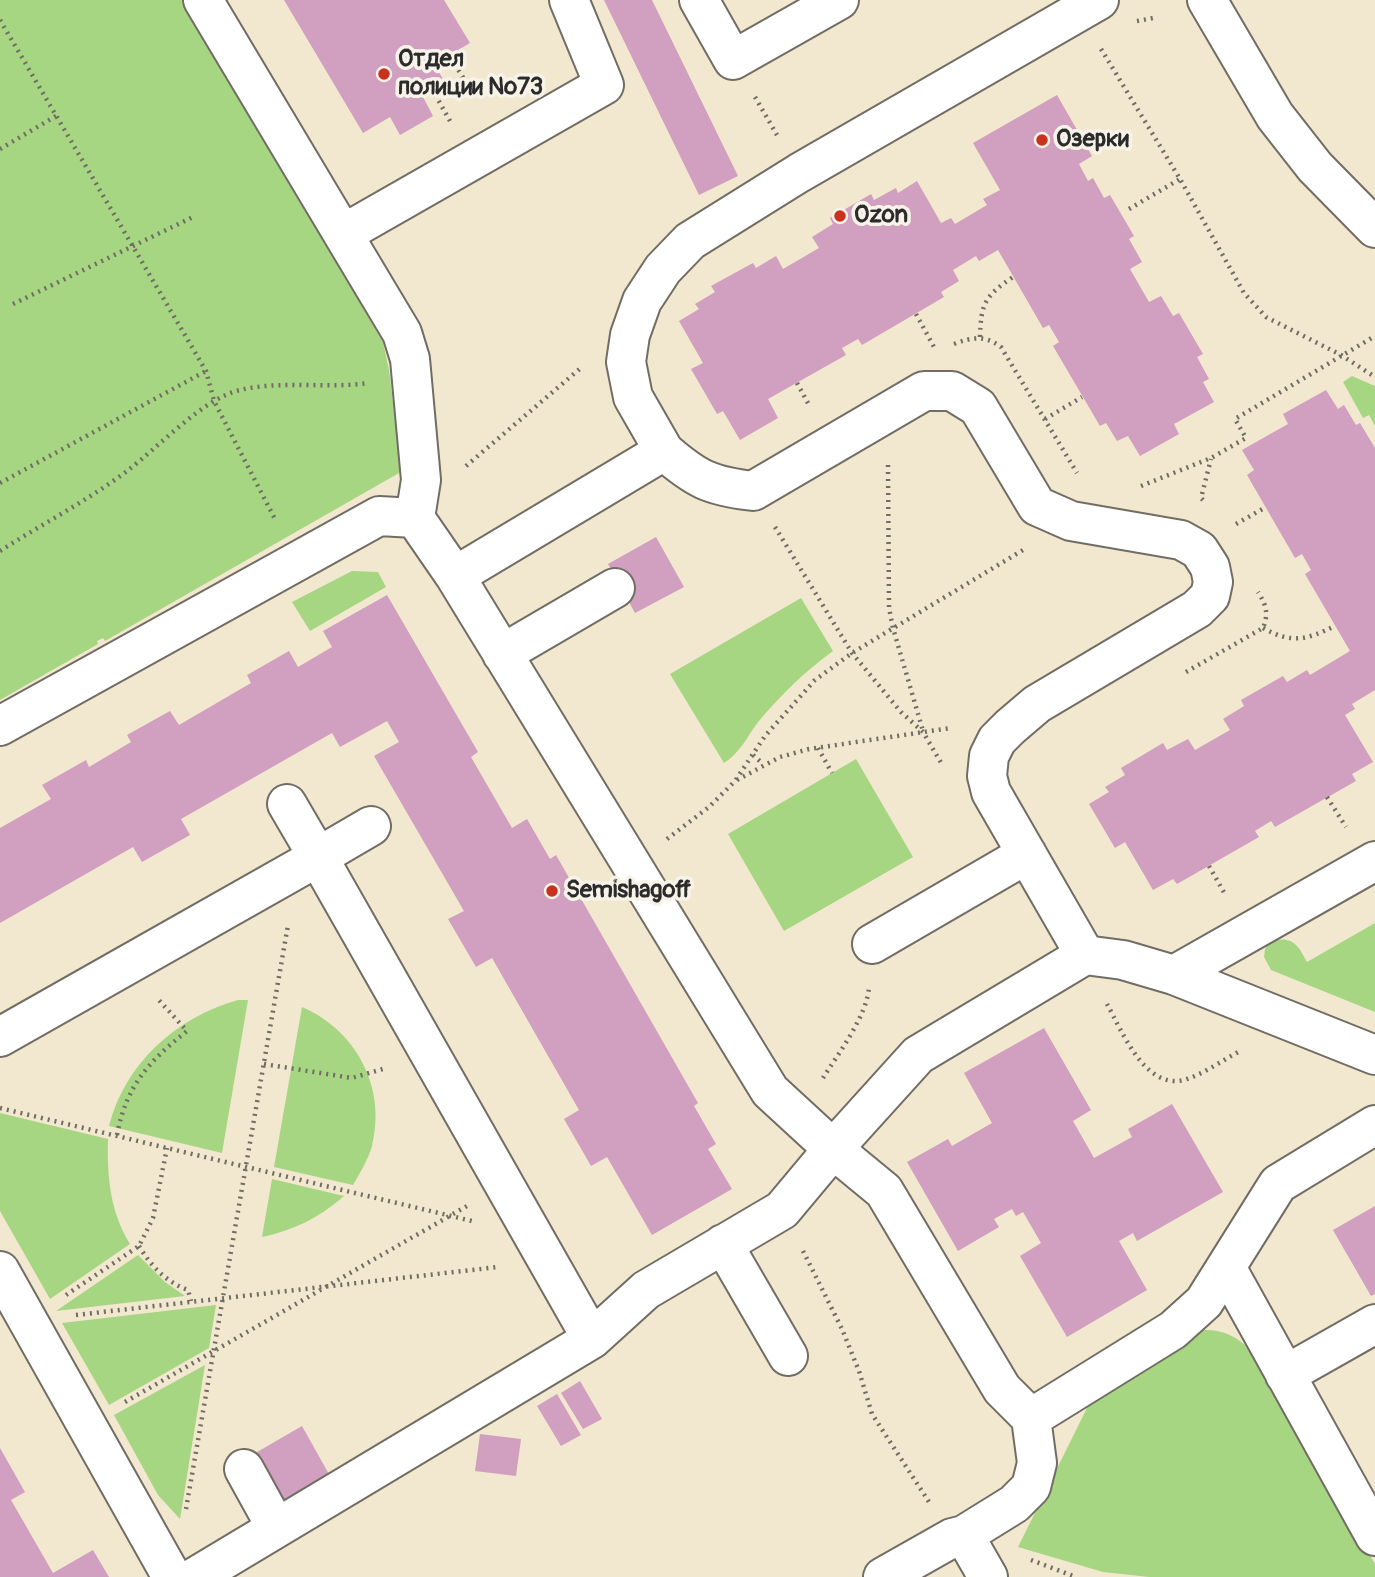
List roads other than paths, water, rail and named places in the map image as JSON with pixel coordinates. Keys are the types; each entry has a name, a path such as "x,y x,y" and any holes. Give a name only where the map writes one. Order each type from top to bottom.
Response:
{"street":[{"path":"203,0 402,333 410,359 421,480 415,518 454,576 770,1091 884,1191 1002,1390 1031,1418 1037,1463 1031,1487 1014,1504 883,1577"},
{"path":"343,234 604,85 569,0"},
{"path":"699,0 733,60 839,0"},
{"path":"1085,955 991,792 987,776 989,757 997,740 1037,704 1197,609 1210,596 1213,582 1210,567 1199,550 1181,540 1071,521 1037,506 978,407 952,391 924,391 753,491 721,487 691,474 664,451 633,397 626,362 630,335 642,302 663,269 690,241 799,173 1099,0"},
{"path":"1207,0 1275,116 1315,167 1375,228"},
{"path":"454,576 664,451"},
{"path":"0,726 379,516 415,518"},
{"path":"502,654 615,589"},
{"path":"287,804 592,1339"},
{"path":"0,1037 371,826"},
{"path":"1174,975 1363,849"},
{"path":"872,944 1027,854"},
{"path":"195,1577 592,1339 646,1290 782,1210 918,1055 1085,955 1123,960 1174,975 1375,1055"},
{"path":"1031,1418 1173,1330 1204,1302 1278,1184 1375,1125"},
{"path":"723,1244 788,1356"},
{"path":"1227,1269 1375,1536"},
{"path":"0,1271 172,1577"},
{"path":"1285,1375 1375,1324"},
{"path":"244,1469 276,1527"},
{"path":"958,1537 988,1577"}],"place":[{"name":"Отдел полиции №73","path":"384,74"},
{"name":"Озерки","path":"1042,140"},
{"name":"Ozon","path":"840,216"},
{"name":"Semishagoff","path":"552,891"}]}
